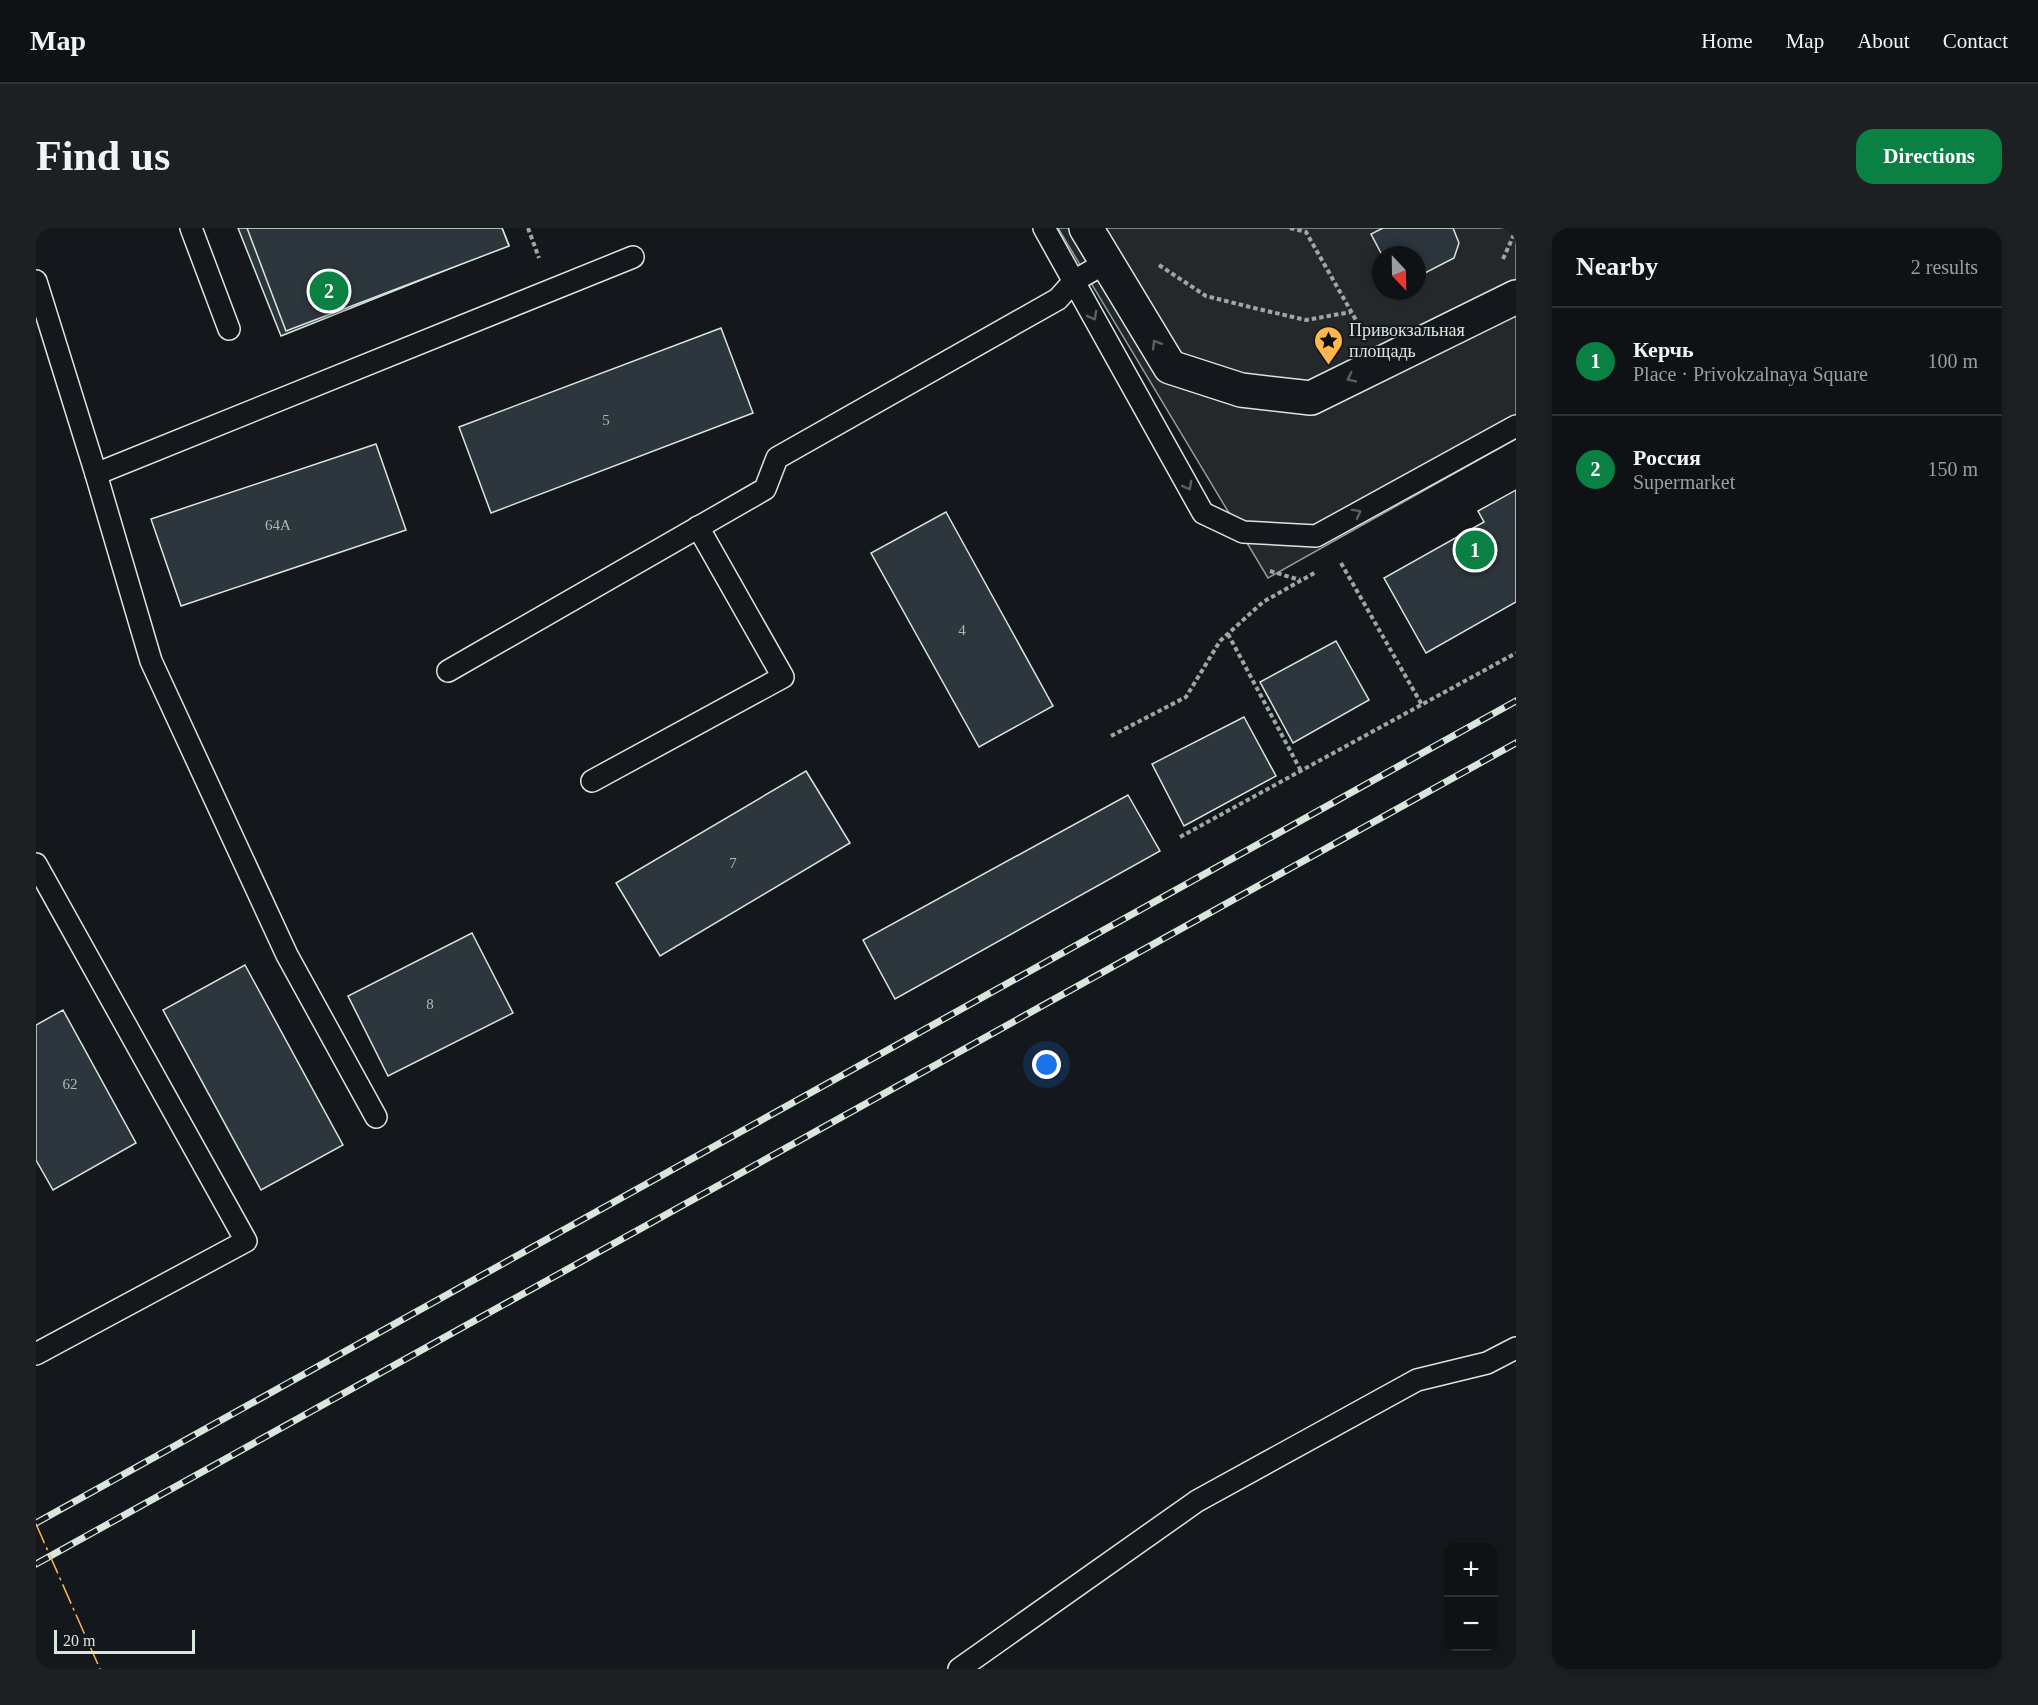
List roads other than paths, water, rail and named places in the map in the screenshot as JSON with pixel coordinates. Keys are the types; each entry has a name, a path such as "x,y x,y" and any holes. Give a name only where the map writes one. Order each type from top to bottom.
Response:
{"street":[{"path":"1086,228 1170,367 1241,390 1311,398 1516,297"}],"lane":[{"path":"191,228 229,328"},
{"path":"1044,228 1203,513 1243,532 1316,536 1516,426"},
{"path":"96,474 633,257"},
{"path":"448,671 765,489 777,458 1058,299 1074,281 1107,262"},
{"path":"36,281 151,661 287,955 376,1117"},
{"path":"592,781 783,677 699,527"},
{"path":"36,864 246,1241 36,1354"},
{"path":"959,1669 1197,1501 1417,1380 1487,1363 1516,1348"}],"railway":[{"path":"36,1523 1516,701"},
{"path":"36,1564 1516,743"}],"place":[{"name":"Россия","path":"329,291"},
{"name":"Привокзальная площадь","path":"1328,366"},
{"name":"Керчь","path":"1475,550"}]}
